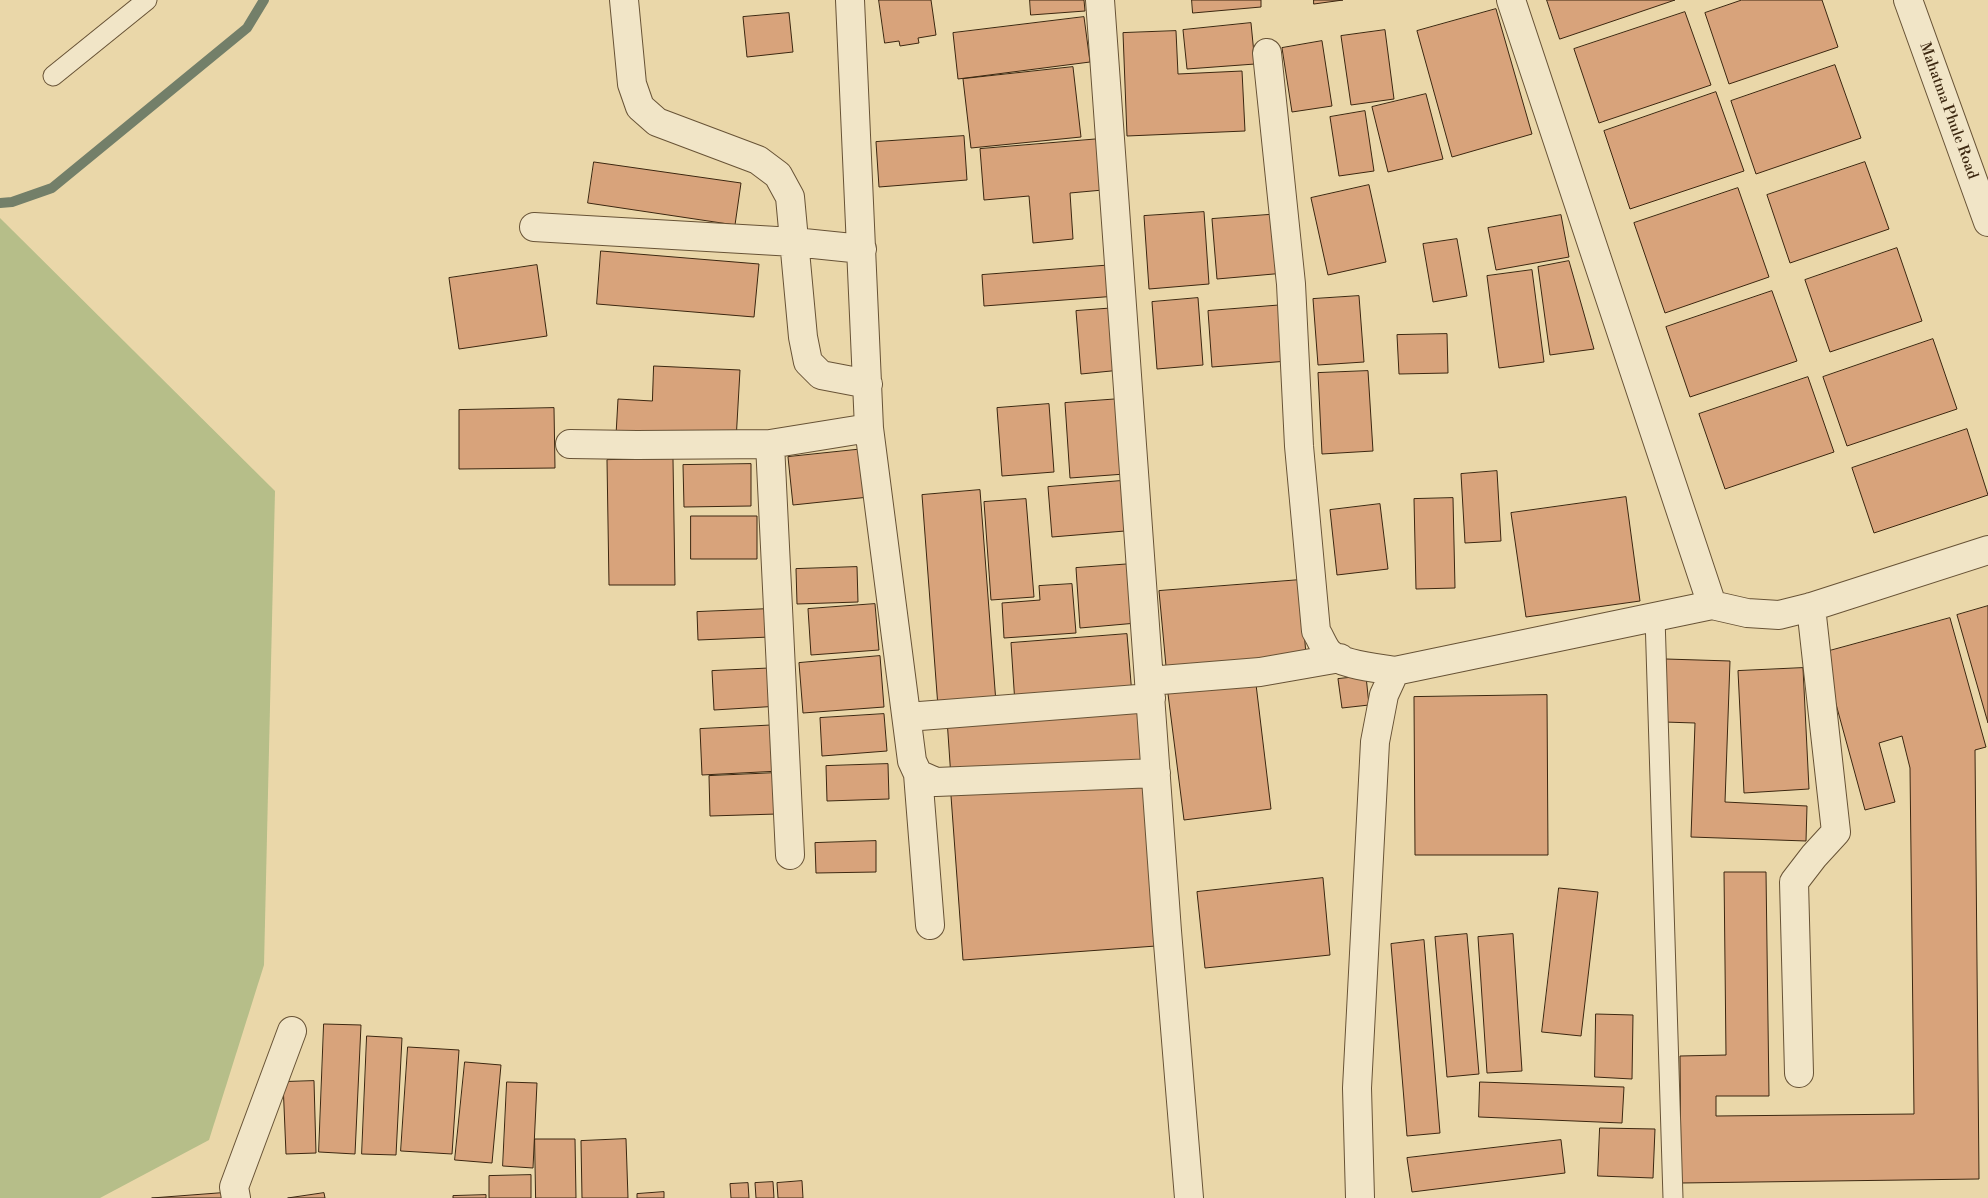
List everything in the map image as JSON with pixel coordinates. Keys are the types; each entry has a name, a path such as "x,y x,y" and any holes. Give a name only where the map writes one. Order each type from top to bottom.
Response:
{"street":[{"path":"624,0 632,84 640,107 657,122 758,160 778,175 790,197 803,337 808,362 821,376 868,384"},
{"path":"850,0 869,428 912,762 918,774 930,925"},
{"path":"1100,0 1189,1198"},
{"path":"1511,0 1712,605"},
{"name":"Mahatma Phule Road","path":"1908,0 1988,222"},
{"path":"1267,53 1290,284 1299,446 1316,631 1328,652 1348,662 1395,671 1712,605 1747,613 1779,615 1811,607 1988,550"},
{"path":"534,228 794,242 862,249"},
{"path":"570,444 773,444 869,428"},
{"path":"773,444 770,444 790,855"},
{"path":"1799,1073 1794,882 1836,832 1811,607"},
{"path":"907,717 1150,689 1340,658"},
{"path":"1360,1198 1357,1088 1375,742 1384,695 1395,671"},
{"path":"918,774 936,782 1156,773"},
{"path":"236,1198 234,1186 292,1031"}],"lane":[{"path":"53,76 148,0"},
{"path":"1655,617 1673,1198"}],"green space":[{"path":"0,218 275,491 264,965 209,1140 100,1198 0,1198"}],"building":[{"path":"879,0 931,0 936,35 918,38 919,43 900,46 899,41 885,43"},
{"path":"1030,0 1084,0 1085,11 1031,15"},
{"path":"1192,0 1261,0 1261,7 1193,13"},
{"path":"1314,0 1343,0 1314,4"},
{"path":"1547,0 1675,0 1560,39"},
{"path":"1742,0 1822,0 1838,47 1729,84 1705,13"},
{"path":"1496,9 1532,134 1452,157 1417,31"},
{"path":"1685,12 1711,85 1599,123 1574,49"},
{"path":"789,13 793,52 747,57 743,17"},
{"path":"1084,17 1090,62 958,79 953,33"},
{"path":"1251,23 1255,64 1187,69 1183,30"},
{"path":"1385,30 1394,99 1351,105 1341,36"},
{"path":"1176,31 1178,74 1242,71 1245,131 1127,136 1123,33"},
{"path":"1322,41 1332,106 1292,112 1282,48"},
{"path":"1835,65 1861,138 1756,174 1731,101"},
{"path":"1073,67 1081,137 971,148 963,79"},
{"path":"1716,92 1744,171 1630,209 1604,131"},
{"path":"1426,94 1443,159 1388,172 1372,107"},
{"path":"1365,111 1374,171 1339,176 1330,117"},
{"path":"964,136 967,180 879,187 876,142"},
{"path":"1100,139 1103,190 1070,193 1073,239 1033,243 1029,196 984,200 980,149"},
{"path":"594,162 741,183 735,225 588,203"},
{"path":"1865,162 1889,229 1790,263 1767,195"},
{"path":"1369,185 1386,262 1328,275 1311,198"},
{"path":"1738,188 1769,277 1665,313 1634,223"},
{"path":"1204,212 1209,284 1149,289 1144,216"},
{"path":"1281,214 1285,273 1217,279 1212,219"},
{"path":"1561,215 1569,257 1496,270 1488,228"},
{"path":"1457,239 1467,296 1433,302 1423,244"},
{"path":"1897,248 1922,321 1830,352 1805,280"},
{"path":"601,251 759,264 754,317 597,304"},
{"path":"1569,261 1594,349 1550,355 1538,267"},
{"path":"537,265 547,336 459,349 449,278"},
{"path":"1114,265 1117,296 984,306 982,275"},
{"path":"1532,270 1544,362 1499,368 1487,276"},
{"path":"1772,291 1797,361 1690,397 1666,327"},
{"path":"1359,296 1364,362 1318,365 1313,299"},
{"path":"1198,298 1203,365 1157,369 1152,302"},
{"path":"1284,305 1288,361 1212,367 1208,311"},
{"path":"1116,308 1121,370 1081,374 1076,311"},
{"path":"1447,334 1448,373 1399,374 1397,335"},
{"path":"1933,339 1957,409 1847,446 1823,377"},
{"path":"654,366 740,370 736,441 616,435 618,399 652,401"},
{"path":"1368,371 1373,451 1322,454 1318,373"},
{"path":"1808,377 1834,452 1725,489 1699,414"},
{"path":"1120,399 1125,474 1070,478 1065,403"},
{"path":"1049,404 1054,472 1002,476 997,408"},
{"path":"554,408 555,468 459,469 459,410"},
{"path":"1967,429 1988,495 1874,533 1852,468"},
{"path":"864,449 869,497 793,505 788,457"},
{"path":"673,459 675,585 609,585 607,460"},
{"path":"751,464 751,506 684,507 683,465"},
{"path":"1497,471 1501,541 1465,543 1461,474"},
{"path":"1133,480 1137,530 1052,537 1048,487"},
{"path":"980,490 996,703 938,707 922,495"},
{"path":"1626,497 1640,601 1526,617 1511,513"},
{"path":"1453,498 1455,588 1416,589 1414,499"},
{"path":"1026,499 1034,597 991,600 984,502"},
{"path":"1380,504 1388,569 1337,575 1330,510"},
{"path":"691,516 757,516 757,559 691,559"},
{"path":"1132,564 1137,623 1080,628 1076,568"},
{"path":"857,567 858,602 797,604 796,569"},
{"path":"1300,580 1306,655 1166,666 1159,591"},
{"path":"1072,584 1076,633 1004,638 1002,603 1040,600 1039,586"},
{"path":"875,604 879,650 811,655 808,609"},
{"path":"1988,606 1988,723 1957,615"},
{"path":"769,609 770,637 698,640 697,612"},
{"path":"1950,618 1986,747 1975,750 1979,1179 1681,1183 1680,1056 1726,1055 1724,872 1766,872 1769,1096 1716,1096 1716,1116 1914,1114 1910,768 1902,736 1879,743 1895,802 1865,810 1822,653"},
{"path":"1127,634 1132,695 1015,704 1011,643"},
{"path":"880,656 884,707 803,713 799,663"},
{"path":"1666,659 1730,661 1725,802 1807,806 1806,841 1691,837 1695,723 1664,722"},
{"path":"778,668 780,706 714,710 712,671"},
{"path":"1803,668 1809,789 1744,793 1738,671"},
{"path":"1255,676 1271,809 1184,820 1167,686"},
{"path":"1366,676 1369,705 1342,708 1338,679"},
{"path":"1547,695 1548,855 1415,855 1414,697"},
{"path":"1141,708 1144,767 951,778 947,719"},
{"path":"884,714 887,751 822,756 820,718"},
{"path":"779,725 780,771 702,775 700,729"},
{"path":"888,764 889,799 827,801 826,766"},
{"path":"776,773 777,814 710,816 709,776"},
{"path":"1144,781 1156,946 963,960 951,796"},
{"path":"876,841 876,872 816,873 815,843"},
{"path":"1323,878 1330,955 1205,968 1197,892"},
{"path":"1559,888 1598,892 1581,1036 1542,1032"},
{"path":"1467,934 1479,1074 1447,1077 1435,937"},
{"path":"1513,934 1522,1071 1487,1073 1478,937"},
{"path":"1424,940 1440,1133 1407,1136 1391,944"},
{"path":"1596,1014 1633,1015 1632,1079 1595,1077"},
{"path":"324,1024 361,1025 355,1154 319,1152"},
{"path":"367,1036 402,1038 396,1155 362,1154"},
{"path":"408,1047 459,1050 452,1154 401,1151"},
{"path":"465,1062 501,1065 492,1163 455,1160"},
{"path":"314,1081 316,1153 286,1154 283,1082"},
{"path":"507,1082 537,1083 533,1168 503,1166"},
{"path":"1480,1082 1624,1087 1622,1123 1479,1117"},
{"path":"1600,1128 1655,1129 1653,1178 1598,1176"},
{"path":"535,1139 575,1139 576,1198 536,1198"},
{"path":"626,1139 628,1198 582,1198 581,1141"},
{"path":"1561,1140 1565,1173 1412,1192 1407,1158"},
{"path":"531,1175 531,1198 489,1198 489,1176"},
{"path":"802,1181 803,1198 778,1198 777,1183"},
{"path":"773,1182 774,1198 756,1198 755,1183"},
{"path":"748,1183 749,1198 731,1198 730,1184"},
{"path":"664,1192 664,1198 637,1198 637,1194"},
{"path":"223,1193 223,1198 152,1198"},
{"path":"324,1193 325,1198 288,1198"},
{"path":"486,1195 486,1198 453,1198 453,1196"}],"waterway":[{"path":"0,203 12,202 52,188 247,28 264,0"}]}
